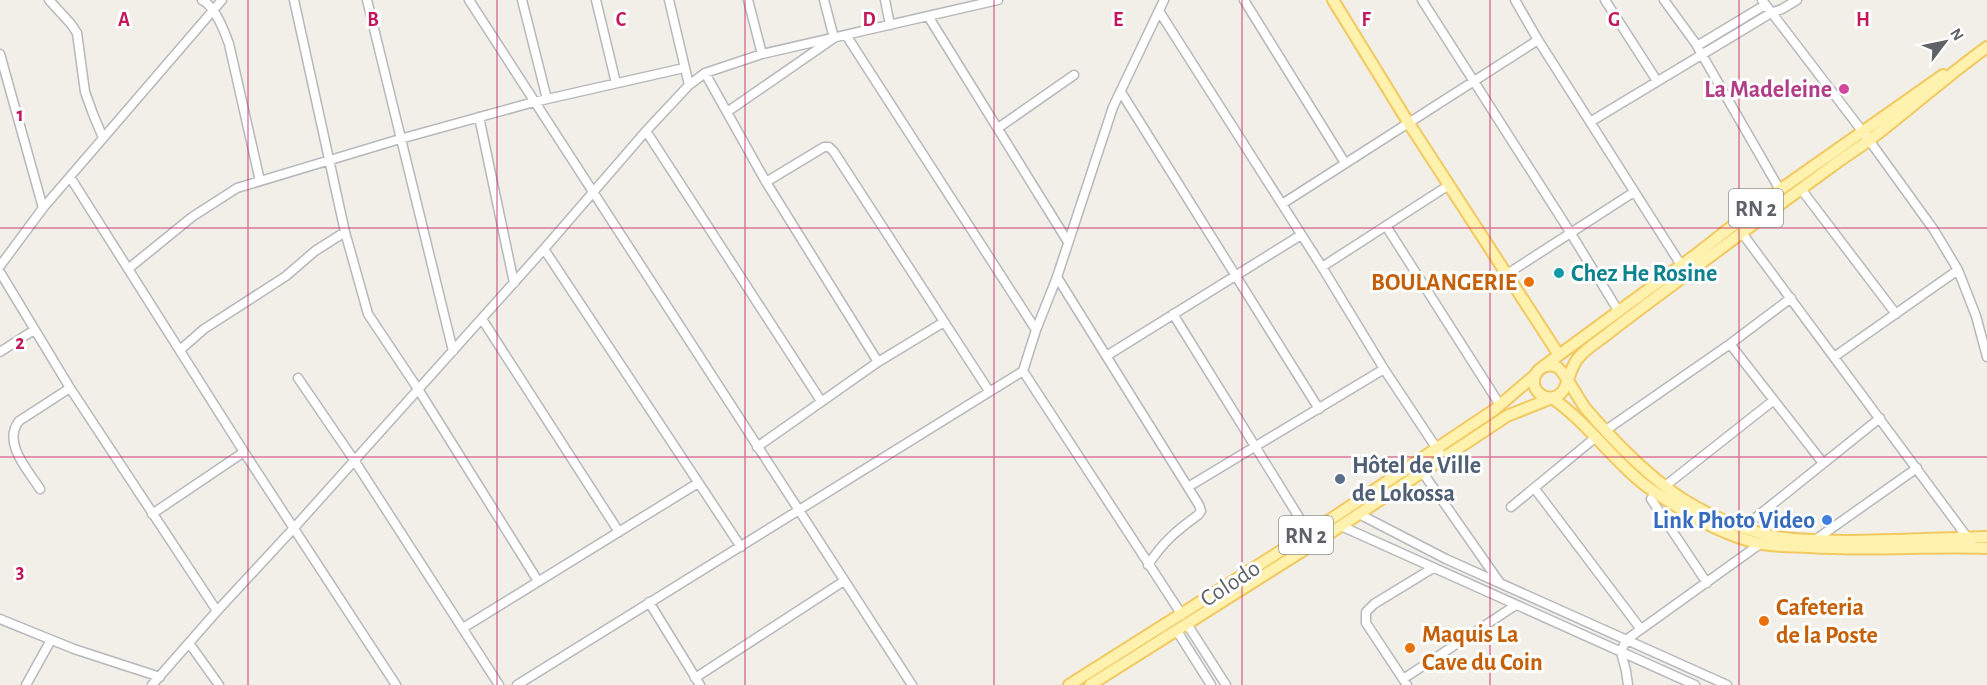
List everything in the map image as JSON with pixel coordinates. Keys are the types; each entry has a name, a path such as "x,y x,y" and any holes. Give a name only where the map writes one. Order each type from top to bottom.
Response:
{"main road":[{"path":"1333,0 1408,122 1559,355"},
{"name":"RN 2","path":"1566,380 1581,355 1801,189 1932,81 1987,47"},
{"name":"RN 2","path":"1538,372 1780,190 1866,136"},
{"path":"1566,380 1565,388 1560,395 1552,398 1543,397 1537,391 1534,383 1538,372 1548,365 1557,367 1563,372 1584,407 1661,490 1703,523 1734,536 1760,544 1847,550 1987,548"},
{"name":"Colodo","path":"1090,685 1177,631 1184,619 1309,532 1500,405 1538,372"},
{"path":"1552,398 1572,412 1640,481 1744,527 1784,538 1815,540 1881,541 1987,537"},
{"name":"Colodo","path":"1070,685 1315,543 1507,416 1552,398"}],"street":[{"path":"49,0 71,24 76,33 86,92 103,138"},
{"path":"202,0 209,4 229,44 260,181"},
{"path":"0,266 43,208 222,0"},
{"path":"294,0 345,232 368,314 418,389 538,581"},
{"path":"368,0 453,351"},
{"path":"469,0 912,685"},
{"path":"522,0 547,99"},
{"path":"596,0 616,83"},
{"path":"669,0 689,85"},
{"path":"748,0 762,54"},
{"path":"824,0 834,38"},
{"path":"885,0 890,25"},
{"path":"152,685 216,611 482,319 689,85 705,73 762,54 928,16 962,4 998,0"},
{"path":"517,685 1023,371 1057,277 1113,107 1164,0"},
{"path":"1244,0 1345,163"},
{"path":"1422,0 1619,312"},
{"path":"1515,0 1681,265"},
{"path":"1605,0 1656,81"},
{"path":"1664,0 1702,54"},
{"path":"1590,122 1771,13 1797,0"},
{"path":"1780,190 1697,46 1764,2 1934,230 1958,270 1976,316 1987,357"},
{"path":"1159,11 1384,369 1443,458"},
{"path":"928,16 1068,242"},
{"path":"846,35 1036,330"},
{"path":"727,112 834,38"},
{"path":"1282,204 1538,40"},
{"path":"0,54 43,208"},
{"path":"128,269 192,217 237,188 534,102 684,68"},
{"path":"705,73 766,182 878,362"},
{"path":"998,128 1074,75"},
{"path":"1121,92 1319,409"},
{"path":"479,117 514,283"},
{"path":"646,131 821,401"},
{"path":"766,182 824,147 829,147 989,391"},
{"path":"70,177 293,529 396,685"},
{"path":"1322,267 1449,185"},
{"path":"1801,189 1896,314"},
{"path":"1507,274 1634,192"},
{"path":"1386,226 1500,405"},
{"path":"180,350 204,328 286,276 315,251 345,232"},
{"path":"1742,233 1975,547"},
{"path":"1108,355 1301,235"},
{"path":"544,249 741,548"},
{"path":"1834,357 1958,270"},
{"path":"0,272 70,388 216,611"},
{"path":"1057,277 1200,505 1201,511 1165,542 1148,565"},
{"path":"1606,430 1730,344 1791,298"},
{"path":"1173,314 1315,543"},
{"path":"482,319 619,532"},
{"path":"757,447 878,362 944,322"},
{"path":"0,352 34,330"},
{"path":"1730,344 1823,463"},
{"path":"1188,486 1384,369"},
{"path":"1023,371 1226,685"},
{"path":"298,378 354,460 499,685"},
{"path":"40,489 15,449 12,438 14,428 19,421 70,388"},
{"path":"1707,583 1651,499 1774,400"},
{"path":"1744,527 1880,418"},
{"path":"1510,507 1535,489 1596,437"},
{"path":"152,514 244,452"},
{"path":"1815,540 1917,468"},
{"path":"1423,473 1501,585"},
{"path":"463,628 698,483"},
{"path":"1535,489 1639,630 1641,647 1636,659 1626,671"},
{"path":"1359,514 1501,585 1727,685"},
{"path":"1341,526 1695,685"},
{"path":"1628,685 1621,652 1626,640 1760,544"},
{"path":"1433,568 1374,604 1366,612 1366,623 1405,682 1516,605"},
{"path":"649,602 698,681 844,581"},
{"path":"0,619 74,649 160,676"},
{"path":"1177,631 1211,685"},
{"path":"26,685 51,640"},
{"path":"189,643 219,685"}],"place":[{"name":"La Madeleine","path":"1844,89"},
{"name":"Chez He Rosine","path":"1559,273"},
{"name":"BOULANGERIE","path":"1529,282"},
{"name":"Hôtel de Ville de Lokossa","path":"1340,479"},
{"name":"Link Photo Video","path":"1827,520"},
{"name":"Cafeteria de la Poste","path":"1764,621"},
{"name":"Maquis La Cave du Coin","path":"1410,648"}]}
